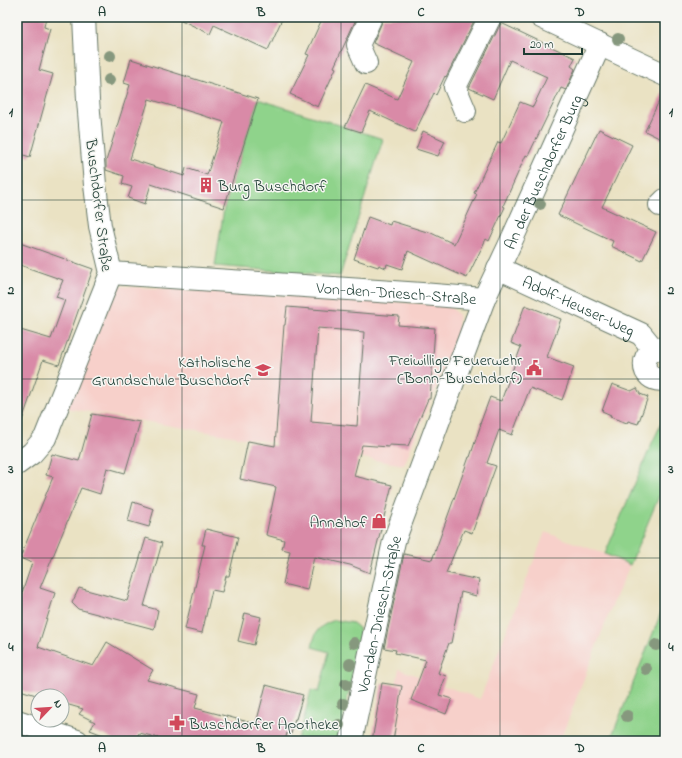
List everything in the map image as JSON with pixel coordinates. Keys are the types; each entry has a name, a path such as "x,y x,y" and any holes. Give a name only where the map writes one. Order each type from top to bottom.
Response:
{"street":[{"name":"Buschdorfer Straße","path":"17,464 32,453 45,438 111,273 100,226 95,185 88,100 84,17"},
{"path":"366,63 358,45 371,17"},
{"path":"465,111 455,87 490,17"},
{"path":"541,17 665,75"},
{"name":"An der Buschdorfer Burg","path":"484,299 600,44"},
{"name":"Adolf-Heuser-Weg","path":"498,268 642,334 659,350"},
{"name":"Von-den-Driesch-Straße","path":"111,273 484,299 394,541 351,741"},
{"name":"Adolf-Heuser-Weg","path":"659,350 649,353 644,362 644,367 646,372 654,379 665,379"},
{"path":"17,721 77,741"}],"shaded area":[{"name":"Katholische Grundschule Buschdorf","path":"117,286 449,305 458,315 459,332 404,465 66,408"},
{"path":"545,532 605,554 630,565 611,608 560,741 372,741 382,683 396,685 399,669 480,699"}],"green space":[{"path":"258,99 383,139 340,276 215,266 224,208"},
{"path":"665,416 665,482 630,565 605,554"},
{"path":"665,603 665,741 610,741"},
{"path":"335,620 353,623 359,628 360,636 339,741 296,741 301,731 311,690 319,692 329,652 312,647 316,633 321,627"}],"building":[{"path":"17,17 46,17 44,27 50,29 39,70 53,74 30,157 17,153"},
{"path":"175,17 283,17 268,50 214,25 210,34"},
{"path":"318,17 357,17 334,67 336,68 318,107 290,94 309,55 306,54 322,19"},
{"path":"383,17 476,17 446,77 445,76 436,95 434,93 415,132 370,111 361,132 345,127 365,85 397,99 414,62 373,43"},
{"path":"501,23 575,58 571,66 575,69 566,90 561,88 528,156 526,155 503,206 505,207 489,241 486,239 467,278 408,251 402,269 387,264 386,268 379,265 378,267 354,259 368,217 390,225 391,221 427,231 454,244 477,194 474,193 498,142 501,143 520,102 533,107 547,77 510,60 493,99 469,88"},
{"path":"131,59 258,99 224,208 151,184 145,204 128,198 132,187 122,184 124,176 106,170 106,161 130,85 124,83","holes":["149,99 224,122 207,175 186,168 184,176 130,159"]},
{"path":"665,88 665,141 645,131"},
{"path":"599,129 632,145 602,207 656,232 642,261 611,246 613,241 558,215"},
{"path":"423,131 445,141 438,156 416,149"},
{"path":"17,242 93,269 59,365 43,360 19,429 17,429 17,329 51,339 65,300 56,297 63,280 17,264"},
{"path":"525,305 561,319 547,357 574,367 562,400 530,388 512,435 499,430 487,463 496,466 472,533 464,530 446,573 479,580 476,596 461,592 451,643 449,643 438,673 446,676 439,695 452,699 446,714 411,700 426,660 395,653 396,650 384,648 404,554 432,560 470,457 490,397 501,401 521,347 511,343"},
{"path":"287,307 399,316 398,325 435,328 430,399 428,399 408,446 389,445 389,447 362,445 354,476 392,485 370,573 350,565 314,557 307,590 283,584 290,551 282,549 284,540 266,535 276,487 240,479 248,441 275,446","holes":["318,328 364,332 357,426 311,422"]},
{"path":"612,384 631,391 637,388 640,394 648,397 638,424 628,421 627,423 610,417 611,415 602,411"},
{"path":"92,414 140,422 125,473 107,468 100,494 81,488 40,588 55,593 38,647 93,666 107,642 153,670 147,680 199,694 195,708 256,724 266,685 303,695 291,734 287,733 285,741 172,741 139,733 135,741 118,741 90,730 95,722 79,714 83,709 70,705 70,688 30,688 30,693 17,689 17,608 32,563 20,558 53,477 46,475 52,454 79,461"},
{"path":"133,502 154,509 149,527 128,521"},
{"path":"206,529 238,537 229,576 226,576 222,592 212,590 202,633 185,629 205,545 202,545"},
{"path":"146,538 162,543 144,606 158,610 154,629 78,609 72,603 79,588 127,601"},
{"path":"245,613 261,617 254,645 238,641"},
{"path":"382,683 402,686 393,741 372,741"}],"place":[{"name":"Burg Buschdorf","path":"206,185"},
{"name":"Freiwillige Feuerwehr (Bonn-Buschdorf)","path":"534,368"},
{"name":"Katholische Grundschule Buschdorf","path":"263,370"},
{"name":"Annahof","path":"379,521"},
{"name":"Buschdorfer Apotheke","path":"177,723"}]}
